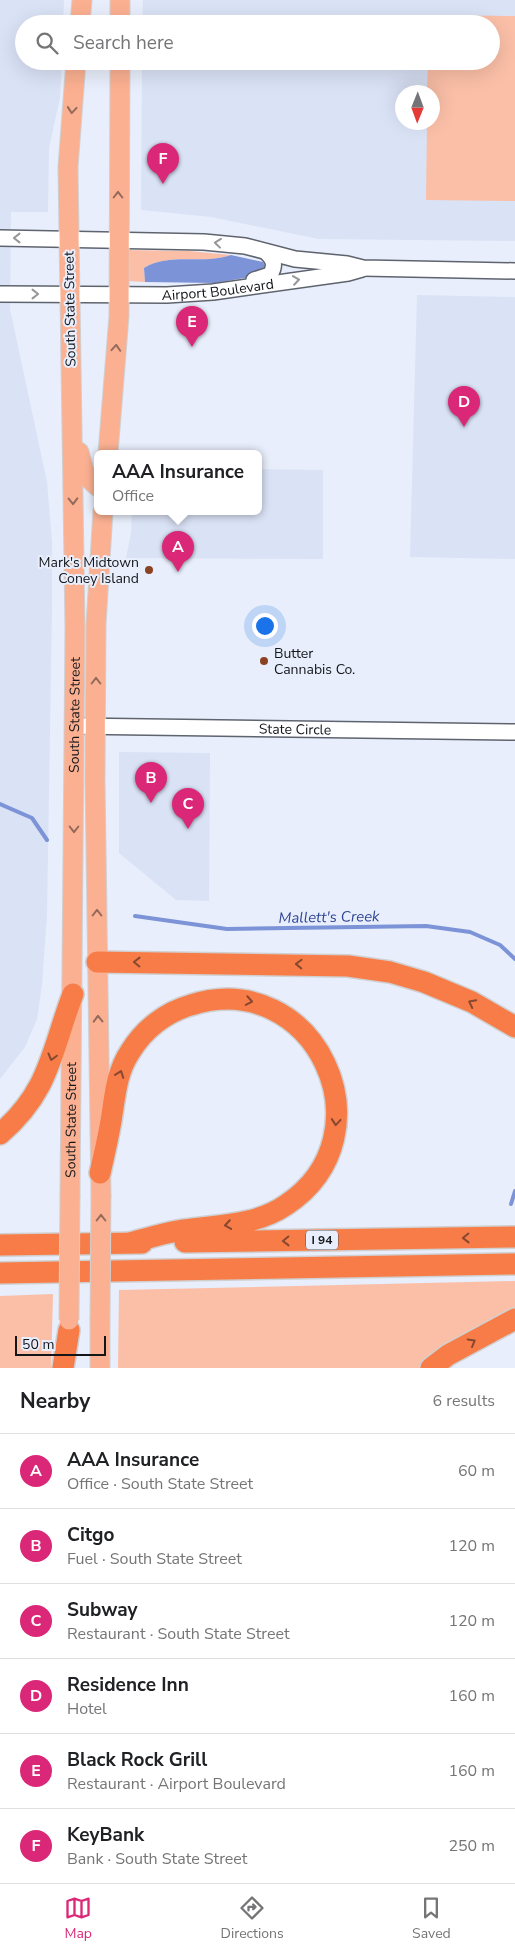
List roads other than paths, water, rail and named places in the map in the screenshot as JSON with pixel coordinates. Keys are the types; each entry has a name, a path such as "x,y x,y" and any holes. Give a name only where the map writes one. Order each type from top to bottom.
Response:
{"highway":[{"path":"97,962 285,964 365,968 424,982 472,1002 515,1027"},
{"path":"0,1134 29,1105 49,1070 73,994"},
{"path":"100,1173 114,1093 129,1053 156,1022 177,1009 203,1001 233,998 258,1003 278,1011 299,1026 324,1060 333,1080 337,1106 335,1133 329,1153 319,1173 302,1193 286,1206 265,1216 231,1225 176,1231 129,1243"},
{"name":"I 94","path":"0,1245 515,1238"},
{"name":"I 94","path":"0,1272 515,1264"},
{"path":"0,1284 326,1275 393,1266"},
{"path":"431,1368 448,1355 515,1319"},
{"path":"63,1368 69,1325"}],"main road":[{"path":"81,15 82,0"},
{"path":"120,0 120,15"},
{"name":"South State Street","path":"69,1368 75,628 68,159 75,70"},
{"path":"108,450 119,316 120,70"},
{"path":"71,357 78,409 79,455 85,475 94,483"},
{"name":"South State Street","path":"100,1368 100,1173 95,780 96,615 103,515"},
{"path":"73,994 79,978 87,966 97,962"}],"street":[{"name":"Airport Boulevard","path":"0,238 204,242 245,246 295,259 348,264 363,268 515,271"},
{"path":"213,292 227,284 264,279 270,276 274,268 273,261 266,252"},
{"name":"Airport Boulevard","path":"0,294 167,295 213,292 348,273 363,268"},
{"name":"State Circle","path":"74,726 515,732"},
{"path":"74,780 95,780"}],"water":[{"path":"231,255 263,262 265,266 261,273 256,276 215,283 145,282 144,268 154,263 175,259 220,258"}],"waterway":[{"name":"Mallett's Creek","path":"0,804 32,818 47,840"},
{"name":"Mallett's Creek","path":"135,916 227,929 426,926 470,932 500,945 515,959"},
{"name":"Mallett's Creek","path":"511,1204 515,1191"}],"place":[{"name":"KeyBank","path":"163,184"},
{"name":"Black Rock Grill","path":"192,347"},
{"name":"Residence Inn","path":"464,427"},
{"name":"Mark's Midtown Coney Island","path":"149,570"},
{"name":"AAA Insurance","path":"178,572"},
{"name":"Butter Cannabis Co.","path":"264,661"},
{"name":"Citgo","path":"151,803"},
{"name":"Subway","path":"188,829"}]}
